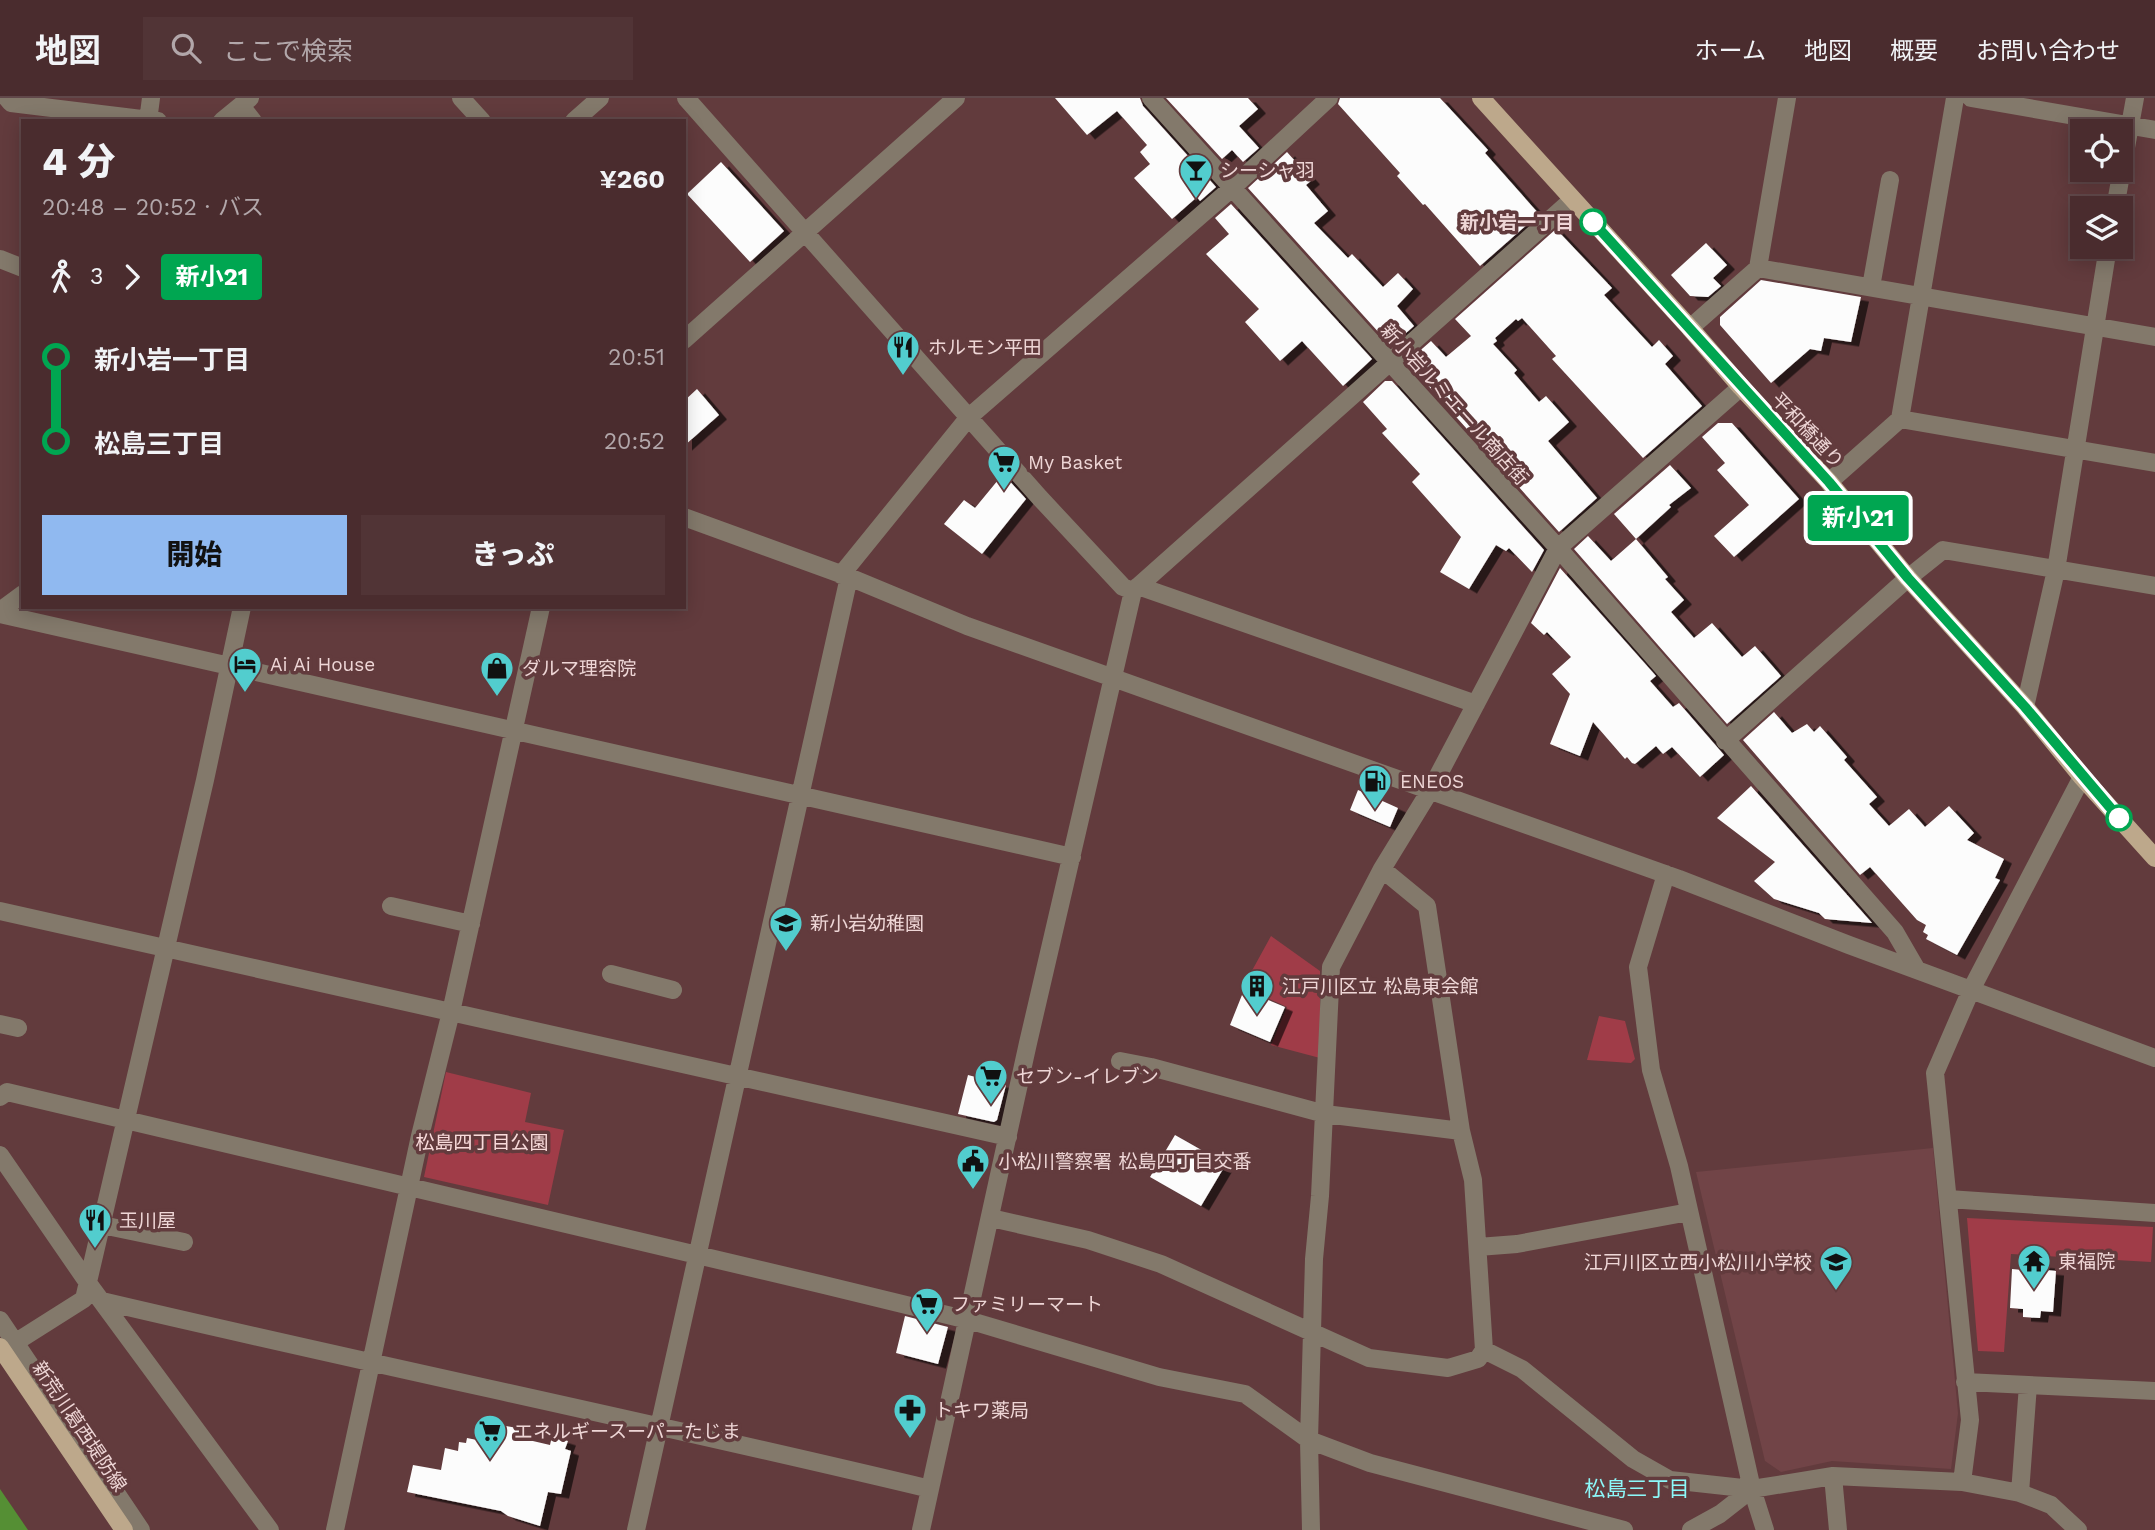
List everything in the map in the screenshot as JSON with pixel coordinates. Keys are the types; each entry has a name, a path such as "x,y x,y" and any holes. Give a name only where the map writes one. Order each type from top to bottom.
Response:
{"main road":[{"name":"平和橋通り","path":"1481,98 1829,482 1908,578 2025,707 2082,777 2155,858"},
{"name":"新荒川葛西堤防線","path":"8,1345 124,1530"}],"street":[{"path":"7,98 11,103 140,119"},
{"path":"148,119 151,98"},
{"path":"461,98 480,119"},
{"path":"576,119 600,98"},
{"path":"686,98 1123,587 1135,588 1476,704"},
{"path":"686,338 956,98"},
{"name":"新小岩ルミエール商店街","path":"1151,98 1558,548 1895,932 1917,970"},
{"path":"636,1530 800,794 845,576 969,416 1232,188 1329,98"},
{"path":"1690,328 1758,268 1787,98"},
{"path":"1829,482 1900,419 1955,98"},
{"path":"1971,98 2095,119"},
{"path":"2131,119 2135,98"},
{"path":"224,119 245,102 252,119"},
{"path":"2133,126 2155,130"},
{"path":"1871,287 1889,180"},
{"path":"921,1530 1112,679 1135,588 1572,200"},
{"path":"0,259 21,267"},
{"path":"2025,707 2056,570 2106,259"},
{"path":"1758,268 2155,337"},
{"path":"1311,1530 1309,1440 1314,1259 1325,1115 1331,967 1382,869 1431,789 1558,548 1741,387"},
{"path":"1900,419 2155,463"},
{"path":"686,518 845,576 967,626 1666,874 2155,1058"},
{"path":"1725,741 1908,578 1944,550 2155,586"},
{"path":"0,613 21,596"},
{"path":"8,1345 84,1299 242,609"},
{"path":"335,1530 409,1188 515,732 541,609"},
{"path":"0,613 1072,857"},
{"path":"1962,1482 1970,1420 1935,1073 1971,990 2082,777"},
{"path":"991,1218 1088,1240 1161,1264 1369,1358 1448,1368 1478,1359 1484,1350 1473,1180 1461,1131 1427,906 1382,869"},
{"path":"1666,874 1638,967 1651,1070 1679,1166 1752,1489 1765,1530"},
{"path":"391,906 471,924"},
{"path":"0,911 1008,1137"},
{"path":"611,974 673,990"},
{"path":"0,1024 18,1028"},
{"path":"1119,1061 1151,1067 1325,1115 1461,1131"},
{"path":"0,1097 8,1092 968,1320 1159,1377 1245,1394 1309,1440 1370,1463 1624,1530"},
{"path":"0,1155 88,1283 270,1530"},
{"path":"1948,1199 2155,1213"},
{"path":"1478,1247 1517,1244 1689,1212"},
{"path":"102,1225 184,1242"},
{"path":"102,1301 930,1489"},
{"path":"0,1320 8,1345 141,1530"},
{"path":"1484,1350 1522,1369 1633,1458 1670,1480 1752,1489 1833,1476 1962,1482 2020,1493 2051,1505 2077,1530"},
{"path":"1965,1382 2155,1391"},
{"path":"2020,1493 2028,1385"},
{"path":"1833,1476 1838,1530"},
{"path":"1691,1530 1720,1514 1752,1489"}],"shaded area":[{"name":"江戸川区立西小松川小学校","path":"1933,1148 1958,1413 1951,1469 1832,1461 1781,1472 1765,1461 1696,1172"},
{"path":"0,1489 28,1530 0,1530"}],"green space":[{"path":"1271,936 1320,971 1320,1058 1271,1045 1287,1007 1243,987"},
{"path":"1599,1016 1625,1021 1635,1059 1631,1063 1587,1060"},
{"name":"松島四丁目公園","path":"446,1072 531,1093 525,1122 564,1130 548,1205 424,1177"},
{"path":"1967,1218 2153,1227 2151,1262 2011,1254 2004,1352 1978,1351"}],"building":[{"path":"1055,98 1140,98 1143,106 1216,187 1200,201 1197,197 1172,219 1134,178 1150,164 1140,152 1147,145 1117,111 1087,135"},
{"path":"1166,98 1248,98 1258,109 1239,126 1259,148 1243,162 1232,150 1222,159"},
{"path":"1340,98 1440,98 1488,150 1485,153 1539,214 1480,266 1397,176 1400,173 1338,104"},
{"path":"1287,152 1312,180 1306,185 1328,211 1314,223 1348,258 1352,254 1383,287 1398,273 1413,289 1397,306 1414,326 1391,346 1248,188"},
{"path":"721,162 784,231 750,262 687,194"},
{"path":"1231,204 1372,359 1343,386 1302,341 1280,361 1245,322 1259,309 1206,254 1229,234 1215,218"},
{"path":"1556,229 1612,288 1604,295 1652,347 1659,340 1673,356 1665,364 1702,406 1643,458 1552,359 1556,356 1522,318 1518,321 1516,319 1495,338 1497,341 1493,344 1517,370 1514,373 1539,402 1546,396 1569,422 1548,441 1597,498 1559,532 1407,362 1431,341 1446,357 1471,336 1455,319"},
{"path":"1706,243 1727,265 1713,278 1721,286 1708,297 1690,296 1671,275"},
{"path":"1761,280 1861,297 1851,342 1824,338 1821,351 1810,349 1771,383 1720,325 1720,317"},
{"path":"1385,381 1392,381 1544,550 1532,572 1509,548 1506,551 1496,545 1469,589 1440,572 1461,537 1412,482 1420,474 1382,433 1387,429 1363,402"},
{"path":"697,389 719,415 686,444 686,399"},
{"path":"1718,423 1732,423 1799,499 1734,557 1714,536 1749,505 1717,470 1725,463 1702,437"},
{"path":"1670,465 1691,488 1669,505 1671,507 1636,539 1614,514"},
{"path":"1003,474 1026,499 982,554 944,524 964,500 975,508"},
{"path":"1588,536 1611,561 1636,539 1684,600 1671,612 1694,638 1712,623 1742,657 1755,646 1781,676 1727,724 1574,549"},
{"path":"1560,568 1656,676 1650,681 1673,707 1679,703 1724,755 1700,777 1672,747 1663,754 1656,746 1635,764 1632,763 1627,757 1625,759 1593,722 1580,756 1550,744 1570,694 1552,674 1571,657 1547,632 1544,635 1531,623"},
{"path":"1774,712 1792,733 1807,724 1814,732 1820,726 1847,757 1844,760 1877,797 1869,804 1889,826 1909,809 1925,827 1949,806 1974,833 1967,840 2004,859 1995,878 2000,880 1957,955 1926,939 1928,935 1923,932 1926,925 1917,920 1870,867 1860,875 1743,740"},
{"path":"1751,786 1872,923 1825,919 1819,913 1774,899 1754,881 1775,862 1717,818"},
{"path":"1358,790 1398,808 1390,827 1350,810"},
{"name":"江戸川区立 松島東会館","path":"1244,990 1285,1007 1270,1042 1230,1025"},
{"path":"968,1075 1006,1085 997,1120 994,1122 958,1114"},
{"path":"1175,1135 1226,1164 1201,1206 1150,1177"},
{"path":"2023,1262 2047,1264 2046,1270 2056,1271 2053,1312 2041,1311 2040,1318 2023,1317 2023,1309 2010,1308 2012,1269 2023,1270"},
{"path":"905,1316 948,1327 938,1364 896,1353"},
{"path":"501,1425 522,1429 520,1438 550,1445 552,1436 568,1441 565,1449 571,1451 561,1494 548,1492 540,1526 508,1516 501,1511 407,1492 413,1465 441,1470 445,1448 458,1451 459,1442 466,1443 467,1438 497,1444"}],"bus line":[{"name":"新小21","path":"1593,222 1829,482 1908,578 2025,707 2119,818"}],"place":[{"name":"シーシャ羽","path":"1196,200"},
{"name":"新小岩一丁目","path":"1593,222"},
{"name":"ホルモン平田","path":"903,377"},
{"name":"My Basket","path":"1004,492"},
{"name":"Ai Ai House","path":"245,694"},
{"name":"ダルマ理容院","path":"497,698"},
{"name":"ENEOS","path":"1375,811"},
{"name":"新小岩幼稚園","path":"786,953"},
{"name":"江戸川区立 松島東会館","path":"1257,1016"},
{"name":"セブン-イレブン","path":"991,1106"},
{"name":"小松川警察署 松島四丁目交番","path":"973,1191"},
{"name":"玉川屋","path":"95,1250"},
{"name":"東福院","path":"2034,1291"},
{"name":"江戸川区立西小松川小学校","path":"1836,1292"},
{"name":"ファミリーマート","path":"927,1334"},
{"name":"トキワ薬局","path":"910,1440"},
{"name":"エネルギースーパーたじま","path":"490,1461"}],"district":[{"name":"松島三丁目","path":"1637,1489"}]}
